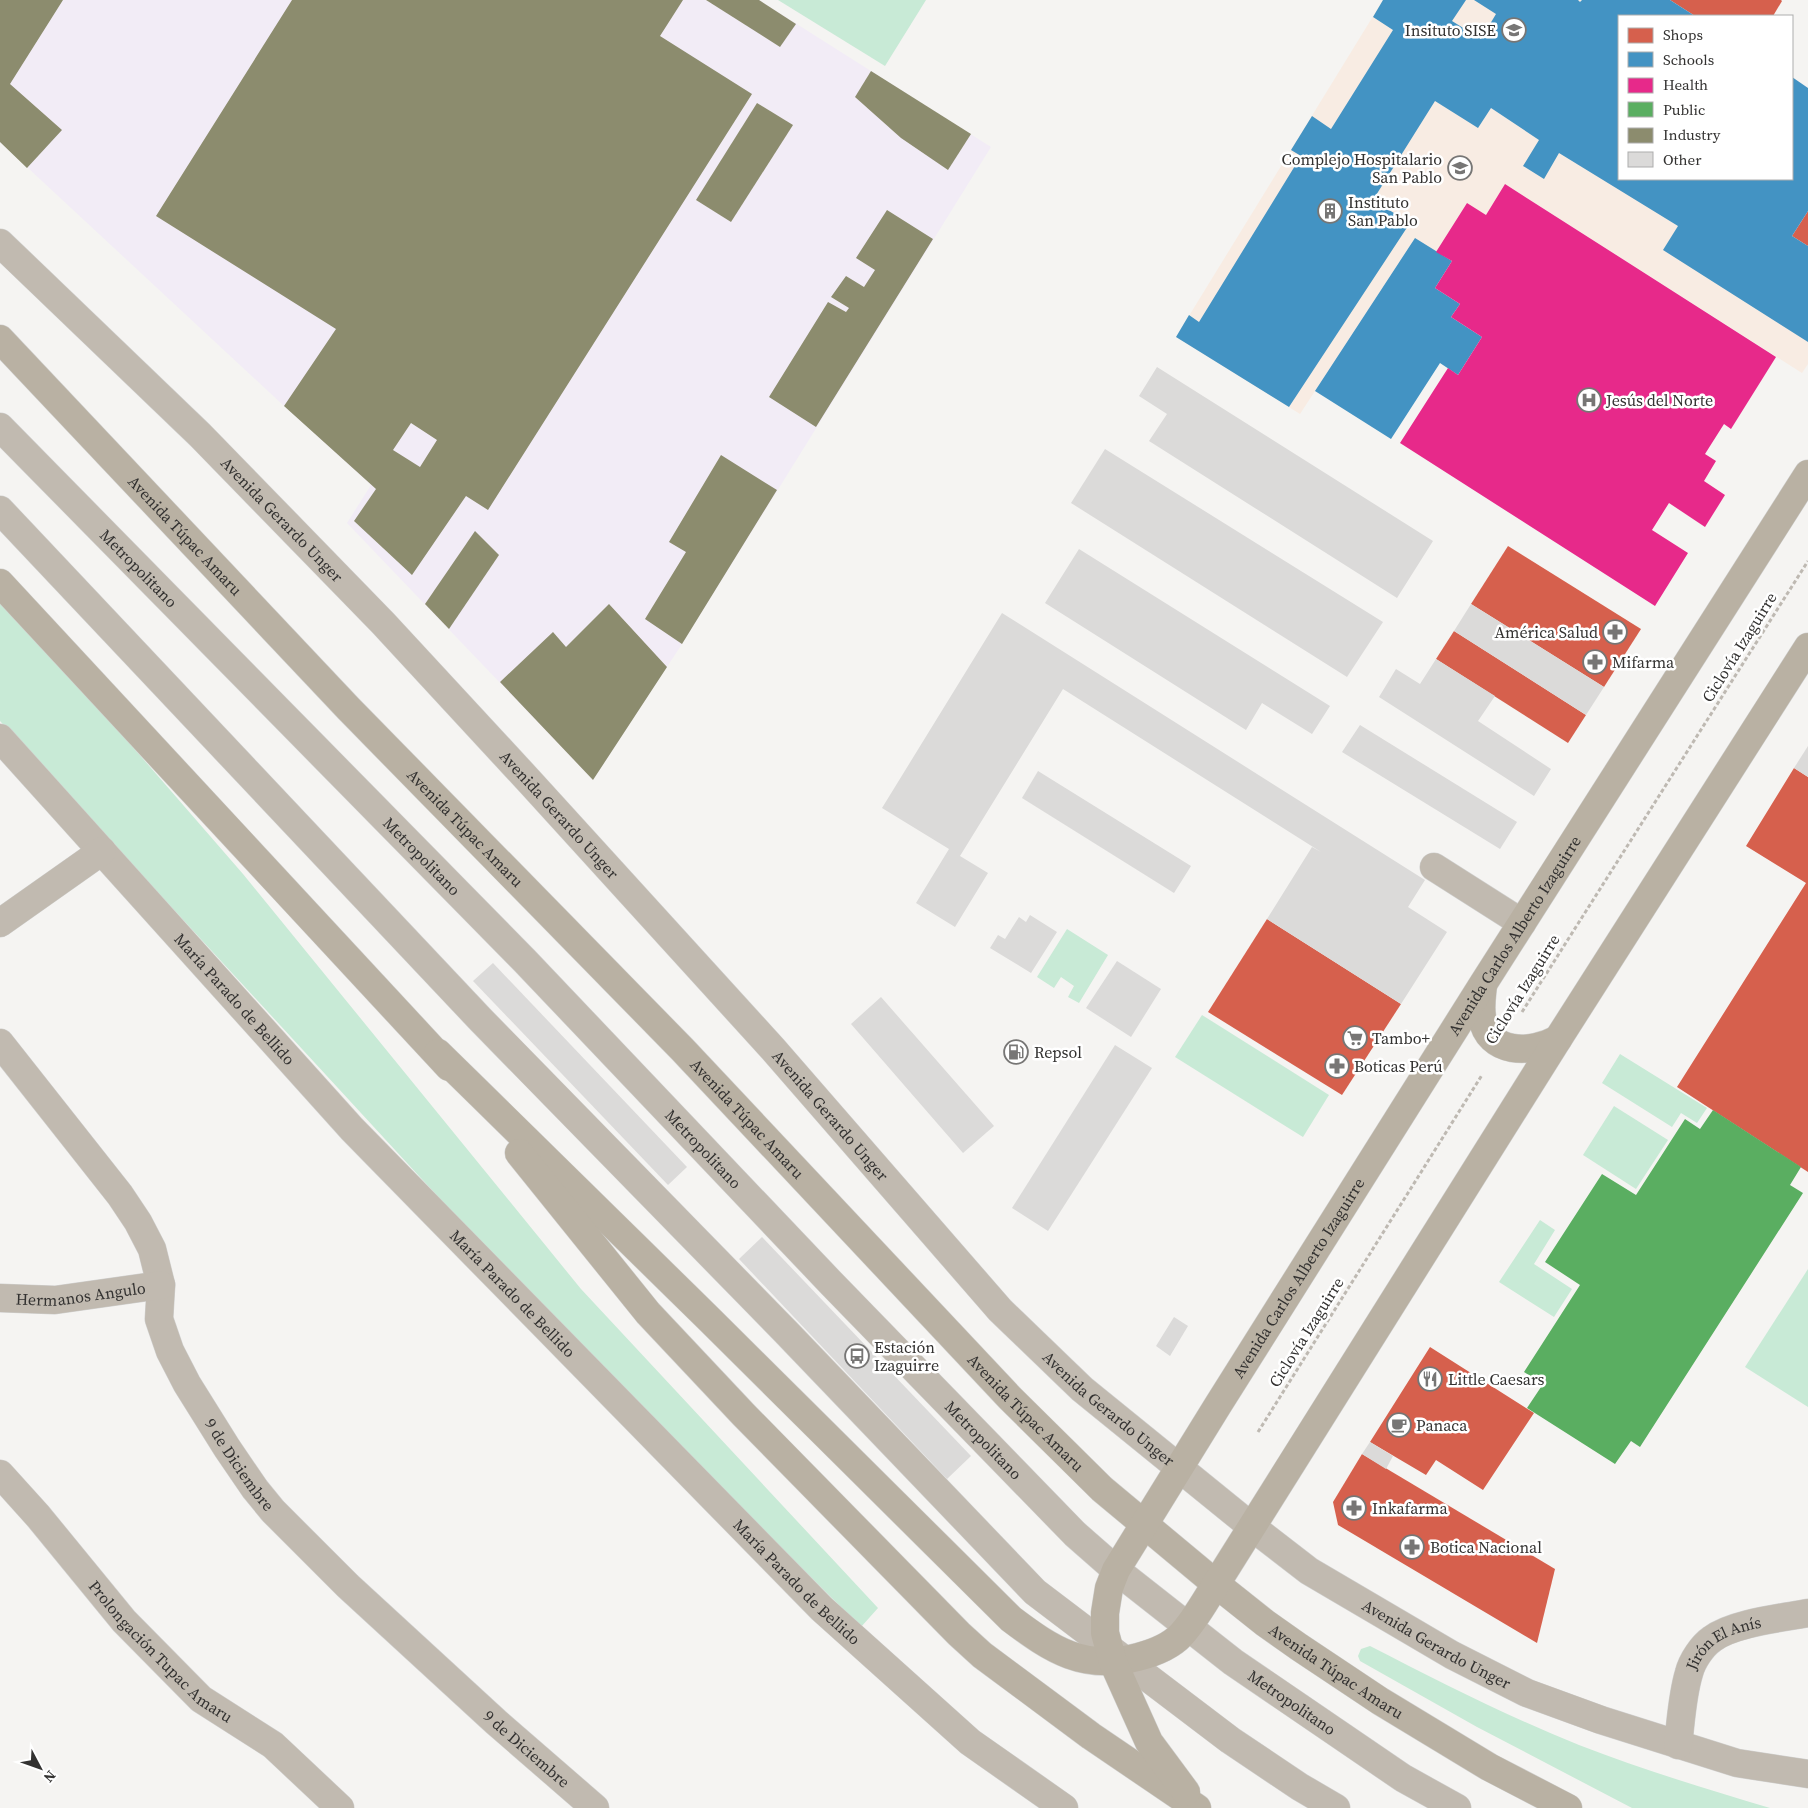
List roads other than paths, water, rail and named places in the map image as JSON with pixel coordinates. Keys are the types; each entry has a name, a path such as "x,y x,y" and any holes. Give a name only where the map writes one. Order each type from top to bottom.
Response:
{"main road":[{"name":"Avenida Túpac Amaru","path":"0,339 349,709 682,1049 1010,1398 1102,1489 1144,1526 1265,1623 1380,1701 1489,1766 1568,1808"},
{"name":"Avenida Carlos Alberto Izaguirre","path":"1198,1808 1149,1742 1105,1633 1105,1613 1109,1588 1116,1570 1483,984 1808,474"},
{"path":"0,582 438,1053 710,1320 1004,1613 1041,1642 1068,1655 1091,1661 1157,1651 1181,1636 1216,1584 1558,1039 1808,647"},
{"path":"1483,984 1482,1018 1493,1039 1515,1049 1533,1049 1546,1046 1558,1039"},
{"path":"438,1053 648,1313 744,1415 959,1634 982,1654 1091,1736 1198,1808"}],"street":[{"name":"Avenida Gerardo Unger","path":"0,243 200,435 383,623 773,1049 1000,1310 1082,1389 1309,1571 1452,1655 1527,1693 1602,1720 1737,1763 1808,1774"},
{"name":"Metropolitano","path":"0,427 517,953 832,1284 1074,1534 1116,1570 1233,1662 1403,1778 1457,1808"},
{"path":"0,510 481,1020 778,1324 1035,1592 1116,1657 1230,1740 1300,1787 1336,1808"},
{"name":"María Parado de Bellido","path":"0,738 352,1129 822,1609 970,1742 1064,1808"},
{"path":"0,923 102,851"},
{"path":"1434,867 1522,923"},
{"name":"9 de Diciembre","path":"0,1044 48,1102 134,1216 152,1249 161,1285 159,1319 170,1351 187,1384 255,1489 273,1511 342,1580 496,1722 595,1808"},
{"name":"Hermanos Angulo","path":"0,1298 55,1300 161,1285"},
{"name":"Prolongación Tupac Amaru","path":"0,1474 38,1516 124,1621 202,1699 273,1745 340,1808"},
{"name":"Jirón El Anís","path":"1678,1745 1683,1701 1689,1671 1698,1653 1712,1638 1735,1628 1808,1613"},
{"path":"1230,1740 1300,1808"},
{"path":"1737,1763 1808,1790"}],"place":[{"name":"Insituto SISE","path":"1514,30"},
{"name":"Complejo Hospitalario San Pablo","path":"1460,168"},
{"name":"Instituto San Pablo","path":"1330,211"},
{"name":"Jesús del Norte","path":"1589,400"},
{"name":"América Salud","path":"1615,632"},
{"name":"Mifarma","path":"1595,662"},
{"name":"Tambo+","path":"1355,1038"},
{"name":"Repsol","path":"1016,1052"},
{"name":"Boticas Perú","path":"1337,1066"},
{"name":"Estación Izaguirre","path":"857,1356"},
{"name":"Little Caesars","path":"1430,1379"},
{"name":"Panaca","path":"1399,1425"},
{"name":"Inkafarma","path":"1354,1508"},
{"name":"Botica Nacional","path":"1412,1547"}]}
